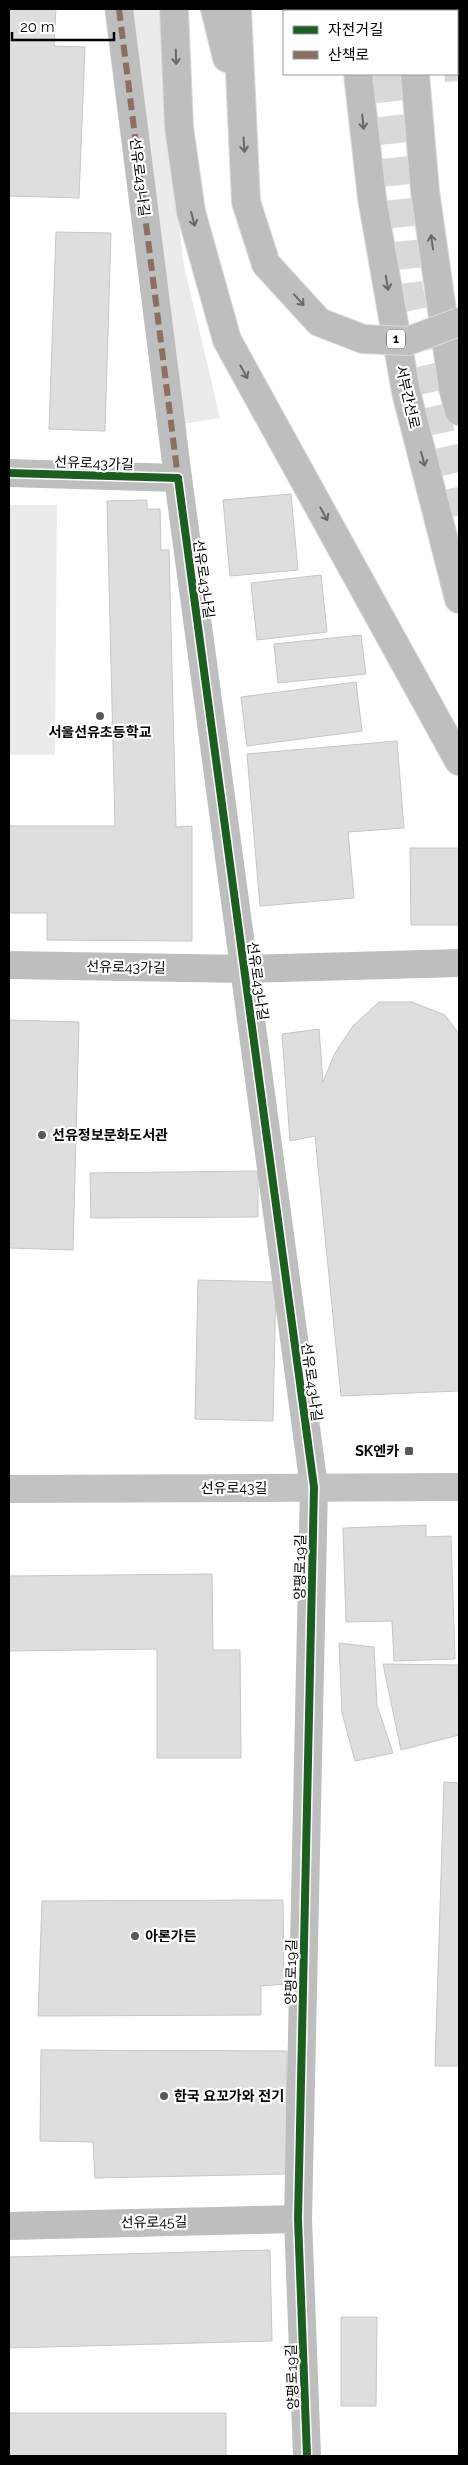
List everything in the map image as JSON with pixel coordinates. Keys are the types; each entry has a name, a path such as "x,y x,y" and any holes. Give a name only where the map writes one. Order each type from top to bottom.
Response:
{"street":[{"name":"선유로43나길","path":"119,9 178,478 314,1487"},
{"path":"174,9 179,127 191,212 227,340 459,760"},
{"path":"215,9 242,119"},
{"path":"237,9 246,202 266,264 320,322 363,339 408,341 459,322"},
{"name":"서부간선로","path":"358,75 372,198 406,392 459,599"},
{"path":"415,75 425,191 453,388 459,411"},
{"name":"선유로43가길","path":"9,473 178,478"},
{"name":"선유로43나길","path":"244,970 459,963"},
{"name":"선유로43가길","path":"9,966 244,970"},
{"name":"양평로19길","path":"307,2456 298,2219 314,1487"},
{"name":"선유로43길","path":"9,1489 459,1487"},
{"name":"선유로45길","path":"9,2226 298,2219"}],"shaded area":[{"path":"104,9 165,9 171,143 183,261 220,418 158,428"},
{"path":"9,505 57,505 55,755 9,755"}],"building":[{"path":"9,9 56,9 54,46 85,47 79,198 9,196"},
{"path":"56,232 111,233 105,431 49,429"},
{"path":"291,494 298,570 230,576 223,500"},
{"path":"147,500 147,509 160,509 161,550 169,550 176,827 192,826 192,941 47,940 47,913 9,913 9,826 115,826 107,501"},
{"path":"321,575 327,632 257,640 251,583"},
{"path":"361,635 366,674 278,683 274,644"},
{"path":"356,682 362,731 247,746 241,697"},
{"path":"397,741 404,828 348,832 354,898 260,906 247,754"},
{"path":"410,848 459,848 459,925 411,925"},
{"path":"379,1002 412,1002 445,1015 459,1034 459,1391 341,1396 315,1136 290,1141 282,1034 319,1029 323,1082 335,1053 353,1026"},
{"name":"선유정보문화도서관","path":"9,1020 79,1022 73,1250 9,1248"},
{"path":"258,1171 258,1217 91,1218 90,1173"},
{"path":"198,1280 276,1282 273,1421 195,1419"},
{"path":"426,1525 426,1537 451,1536 455,1659 394,1661 392,1621 346,1622 343,1528"},
{"path":"212,1574 213,1650 240,1650 241,1758 157,1758 157,1649 9,1651 9,1576"},
{"path":"339,1643 374,1647 377,1705 393,1753 355,1761 342,1713"},
{"path":"383,1664 458,1665 459,1735 401,1750"},
{"path":"444,1782 459,1783 459,2066 435,2066"},
{"path":"283,1900 284,1984 261,1986 261,2015 38,2016 42,1901"},
{"name":"한국 요꼬가와 전기","path":"41,2050 287,2051 286,2174 95,2178 93,2142 40,2141"},
{"path":"270,2250 272,2341 9,2348 9,2257"},
{"path":"341,2317 377,2317 376,2406 341,2406"},
{"path":"9,2413 226,2413 226,2456 9,2456"}],"tunnel":[{"path":"458,68 459,82"},
{"path":"386,75 409,289 459,517"}],"marked path":[{"path":"119,9 178,478"}],"cycle path":[{"path":"9,473 178,478 314,1487 298,2219 307,2456"}],"place":[{"name":"서울선유초등학교","path":"100,716"},
{"name":"선유정보문화도서관","path":"42,1135"},
{"name":"SK엔카","path":"409,1451"},
{"name":"아론가든","path":"135,1936"},
{"name":"한국 요꼬가와 전기","path":"164,2096"}]}
